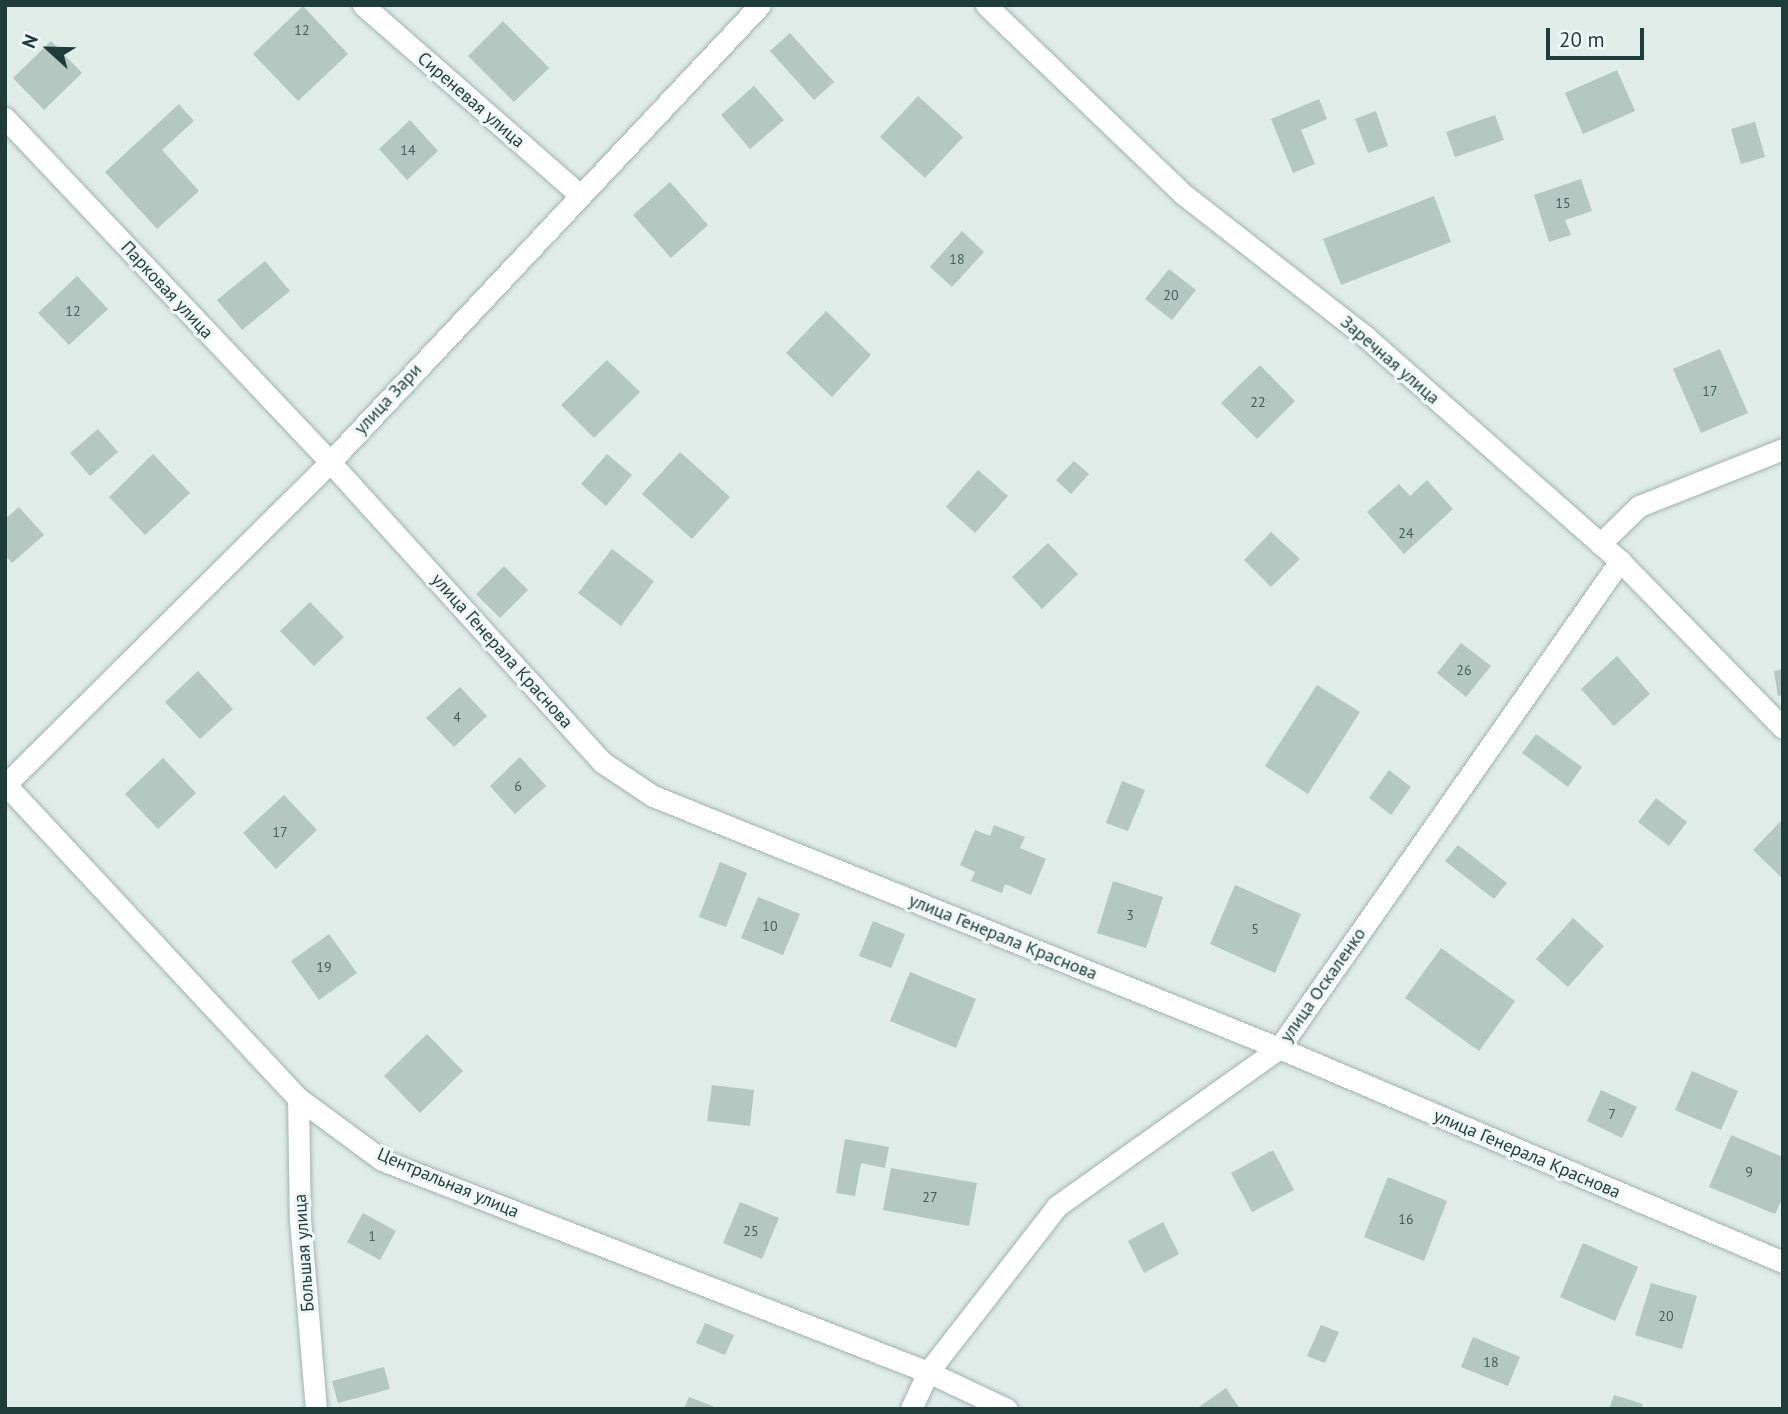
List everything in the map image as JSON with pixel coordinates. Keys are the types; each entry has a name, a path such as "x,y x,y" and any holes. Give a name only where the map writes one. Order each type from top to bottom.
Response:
{"street":[{"name":"Сиреневая улица","path":"363,5 580,195"},
{"name":"улица Зари","path":"6,784 330,462 760,5"},
{"name":"Заречная улица","path":"986,5 1183,194 1366,337 1620,561 1783,728"},
{"name":"Парковая улица","path":"5,118 330,462"},
{"path":"1600,544 1639,506 1783,449"},
{"name":"улица Генерала Краснова","path":"330,462 602,762 653,796 1279,1048 1783,1262"},
{"name":"улица Оскаленко","path":"911,1409 928,1372 1056,1206 1279,1048 1620,561"},
{"name":"Центральная улица","path":"6,784 298,1098 383,1160 928,1372 1007,1409"},
{"name":"Большая улица","path":"298,1098 300,1219 316,1409"}],"building":[{"path":"303,6 348,54 298,101 253,54"},
{"path":"503,21 549,68 514,102 468,56"},
{"path":"790,33 834,82 814,100 770,51"},
{"path":"51,41 82,73 44,110 13,78"},
{"path":"1617,70 1635,111 1583,134 1565,93"},
{"path":"754,86 784,120 750,149 721,115"},
{"path":"918,96 963,137 925,178 880,137"},
{"path":"1319,99 1327,119 1301,130 1315,164 1293,173 1271,119"},
{"path":"179,104 194,121 162,150 199,191 157,229 105,172"},
{"path":"1376,111 1388,146 1368,153 1355,119"},
{"path":"1495,115 1504,140 1455,157 1446,132"},
{"path":"410,120 438,151 407,180 379,149"},
{"path":"1755,122 1765,157 1741,164 1731,129"},
{"path":"1581,179 1592,211 1565,220 1571,235 1549,242 1534,195"},
{"path":"670,182 708,225 671,258 633,215"},
{"path":"1434,196 1451,242 1341,285 1323,239"},
{"path":"962,231 984,252 952,287 930,267"},
{"path":"265,261 290,291 242,330 217,300"},
{"path":"1169,269 1196,290 1172,320 1145,299"},
{"path":"77,276 108,309 69,345 38,313"},
{"path":"826,311 871,355 832,397 786,353"},
{"path":"1720,349 1748,413 1701,433 1673,369"},
{"path":"607,360 640,392 594,438 561,405"},
{"path":"1260,365 1295,401 1257,439 1221,403"},
{"path":"98,429 118,452 90,476 70,453"},
{"path":"680,452 730,497 692,539 642,494"},
{"path":"153,454 190,493 145,535 109,497"},
{"path":"607,454 632,475 606,506 581,484"},
{"path":"1074,461 1089,474 1071,494 1056,480"},
{"path":"978,470 1008,496 975,533 946,507"},
{"path":"1427,480 1453,509 1404,554 1367,512 1399,484 1410,496"},
{"path":"19,507 44,535 12,563 5,555 5,519"},
{"path":"1271,532 1300,559 1271,587 1244,560"},
{"path":"1048,543 1078,574 1042,609 1012,577"},
{"path":"612,549 654,581 621,626 578,593"},
{"path":"504,566 528,590 500,618 476,594"},
{"path":"310,602 344,637 314,666 280,631"},
{"path":"1461,643 1491,666 1466,697 1437,673"},
{"path":"1617,656 1650,694 1614,726 1581,689"},
{"path":"1783,669 1783,695 1778,696 1774,671"},
{"path":"198,671 233,709 200,739 165,702"},
{"path":"1317,685 1360,712 1308,794 1265,766"},
{"path":"460,687 487,716 454,747 426,718"},
{"path":"1536,734 1582,767 1568,787 1522,753"},
{"path":"520,757 546,786 515,814 490,786"},
{"path":"163,758 196,793 158,829 125,794"},
{"path":"1389,770 1411,787 1391,815 1369,798"},
{"path":"1122,781 1145,790 1128,831 1106,823"},
{"path":"284,795 317,830 276,869 243,833"},
{"path":"1656,798 1687,822 1669,846 1638,822"},
{"path":"1783,819 1783,879 1753,850"},
{"path":"994,825 1025,837 1020,848 1046,859 1031,895 1005,884 1002,893 971,881 975,872 960,865 975,830 990,836"},
{"path":"1458,845 1507,883 1494,899 1445,861"},
{"path":"720,862 747,873 726,927 699,917"},
{"path":"1113,881 1163,897 1146,948 1097,933"},
{"path":"1235,885 1301,914 1275,973 1210,944"},
{"path":"758,897 800,914 783,955 741,938"},
{"path":"1573,918 1604,946 1568,987 1536,959"},
{"path":"873,921 905,934 891,968 859,956"},
{"path":"329,934 357,973 319,1000 291,961"},
{"path":"1441,948 1515,1001 1479,1051 1405,998"},
{"path":"910,972 976,999 956,1048 890,1021"},
{"path":"427,1034 463,1071 420,1113 384,1076"},
{"path":"1692,1071 1738,1091 1721,1130 1675,1110"},
{"path":"712,1085 754,1090 750,1126 707,1121"},
{"path":"1601,1090 1637,1107 1622,1138 1587,1121"},
{"path":"1731,1135 1783,1157 1783,1197 1775,1214 1709,1187"},
{"path":"845,1139 889,1147 885,1168 861,1163 855,1196 836,1193"},
{"path":"1273,1150 1294,1190 1252,1212 1231,1173"},
{"path":"891,1168 977,1183 969,1226 883,1210"},
{"path":"1388,1177 1447,1201 1424,1261 1364,1237"},
{"path":"740,1202 779,1218 762,1259 723,1243"},
{"path":"363,1213 396,1231 380,1260 347,1242"},
{"path":"1163,1222 1179,1254 1144,1273 1128,1241"},
{"path":"1583,1243 1638,1267 1615,1321 1560,1297"},
{"path":"1651,1283 1697,1296 1682,1349 1635,1335"},
{"path":"705,1323 734,1335 725,1355 696,1343"},
{"path":"1321,1325 1339,1332 1325,1363 1307,1356"},
{"path":"1473,1337 1520,1357 1508,1386 1461,1367"},
{"path":"384,1367 390,1389 338,1403 332,1381"},
{"path":"1226,1388 1240,1409 1196,1409"},
{"path":"1614,1395 1643,1404 1641,1409 1609,1409"},
{"path":"689,1397 720,1409 684,1409"}]}
